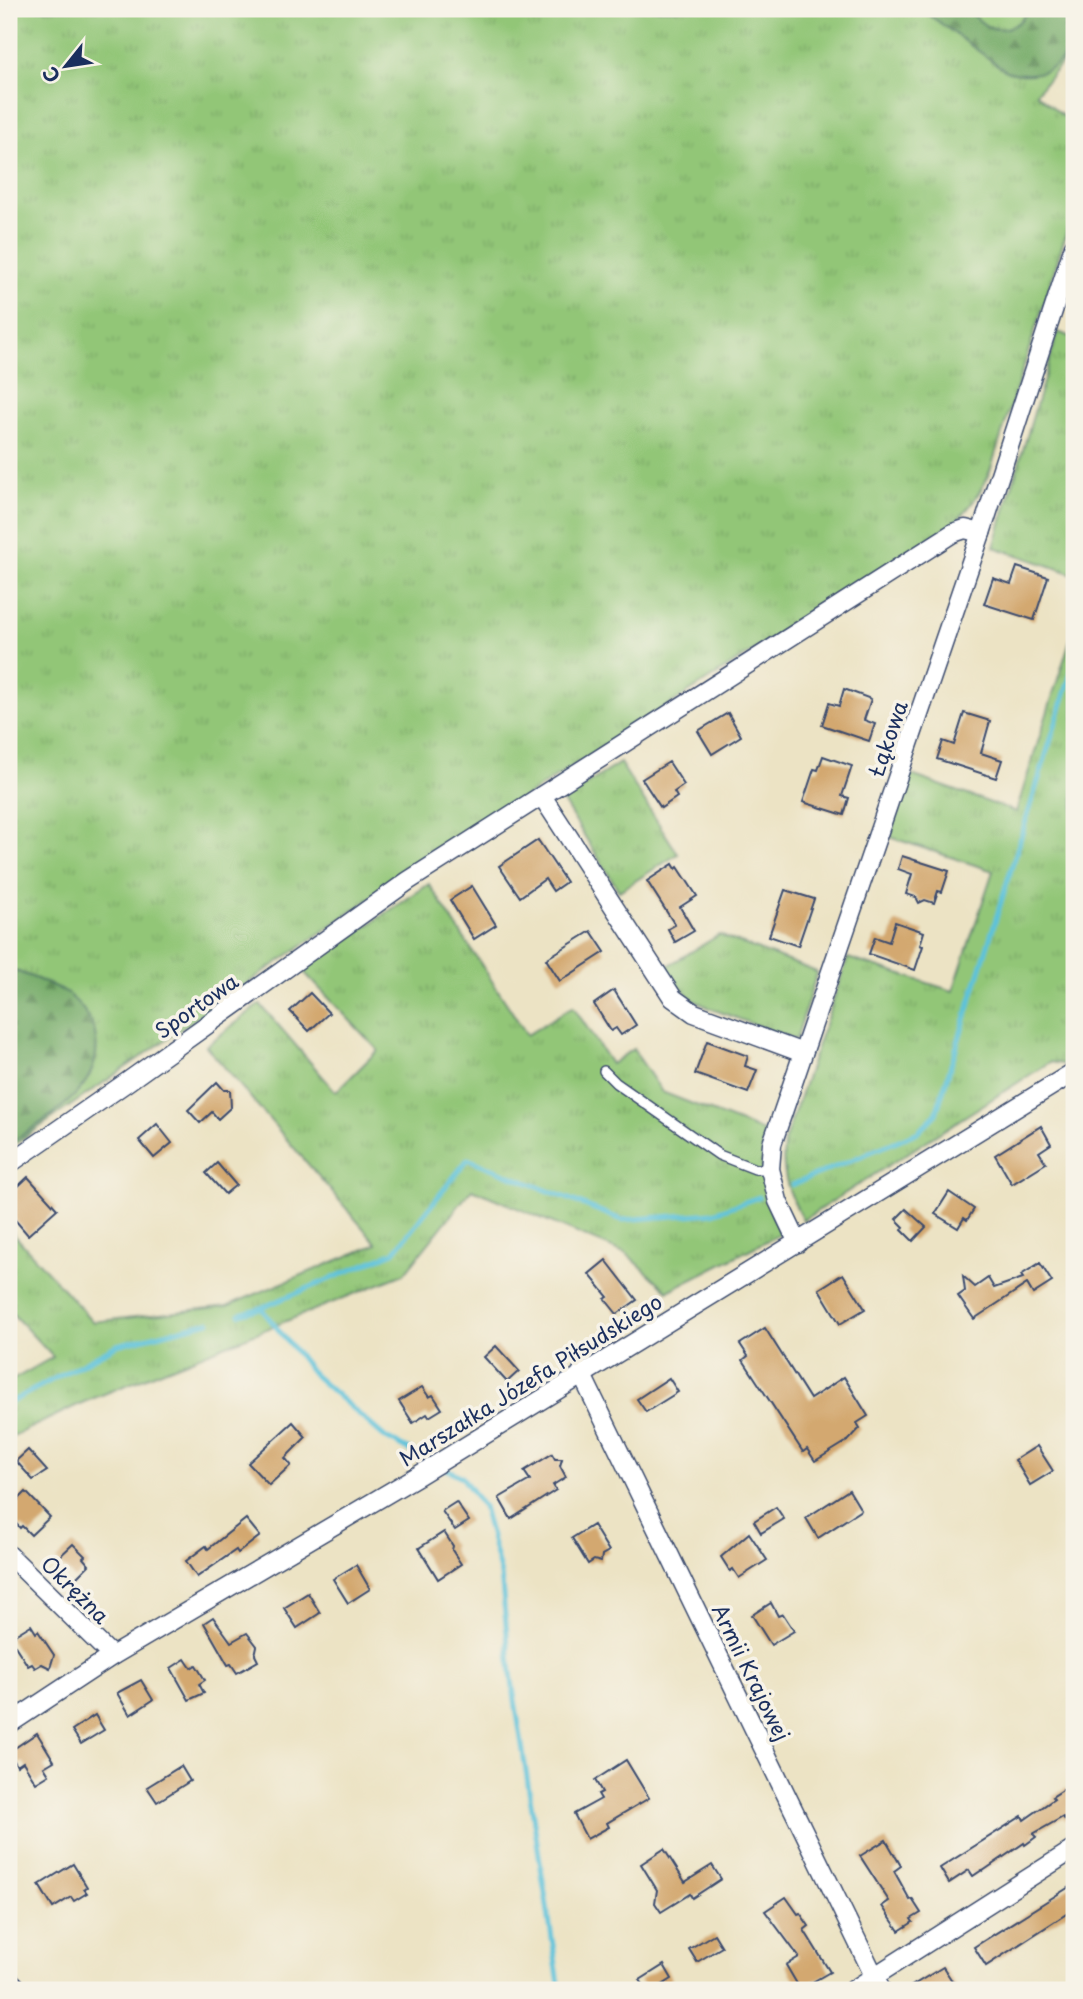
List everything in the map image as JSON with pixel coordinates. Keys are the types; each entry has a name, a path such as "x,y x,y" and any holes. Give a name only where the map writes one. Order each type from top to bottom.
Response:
{"street":[{"name":"Łąkowa","path":"798,1243 778,1200 770,1169 772,1144 981,533 1074,246"},
{"name":"Sportowa","path":"9,1164 408,881 953,533 965,530 981,533"},
{"path":"542,796 673,998 694,1013 803,1053"},
{"name":"Marszałka Józefa Piłsudskiego","path":"9,1724 112,1656 419,1475 1074,1072"},
{"name":"Armii Krajowej","path":"581,1373 878,1983"},
{"name":"Okrężna","path":"9,1555 112,1656"},
{"path":"853,1990 878,1983 1074,1849"},
{"path":"9,1980 19,1990"}],"lane":[{"path":"604,1071 616,1083 719,1155 755,1169 770,1169"}],"green space":[{"path":"9,9 1074,9 1074,49 1036,93 1074,125 1074,209 990,471 966,512 954,523 423,862 9,1148"},
{"path":"921,9 965,9 987,26 999,29 1016,24 1027,9 1074,9 1074,32 1066,54 1059,62 1040,72 1018,74 1006,71"},
{"path":"1058,332 1074,338 1074,574 994,547"},
{"path":"1074,628 1074,1066 1050,1062 803,1220 787,1182 784,1142 848,958 953,991 993,871 890,837 909,774 1016,812"},
{"path":"620,763 678,854 619,891 562,800"},
{"path":"429,884 527,1035 573,1006 611,1064 633,1049 662,1092 764,1132 764,1184 780,1234 668,1291 627,1254 472,1189 404,1274 84,1402 9,1438 9,1382 53,1357 9,1310 9,1229 93,1322 227,1306 377,1244 206,1046 260,1004 336,1092 378,1050 302,970"},
{"path":"719,935 817,972 796,1040 712,1009 693,1000 677,984 666,967"},
{"path":"9,968 57,987 74,999 93,1027 96,1053 92,1070 71,1099 9,1144"}],"building":[{"path":"1017,567 1048,577 1034,620 984,604 993,578 1011,584"},
{"path":"844,689 871,699 864,720 875,724 869,741 822,725 829,703 839,706"},
{"path":"728,713 741,736 712,754 698,731"},
{"path":"964,713 990,721 981,753 1002,760 996,778 937,759 943,741 954,745"},
{"path":"823,756 852,766 842,796 849,798 844,815 803,802 814,769 818,770"},
{"path":"669,762 684,785 674,792 677,797 661,808 642,779"},
{"path":"538,840 566,882 553,891 545,879 520,897 499,866"},
{"path":"902,856 949,871 942,892 938,891 934,903 925,900 919,903 916,897 906,894 912,874 898,869"},
{"path":"673,864 676,869 678,867 697,896 680,907 694,931 675,942 668,929 675,925 647,881"},
{"path":"472,886 496,925 474,939 450,900"},
{"path":"785,890 814,899 798,946 769,936"},
{"path":"895,922 924,932 920,945 923,946 915,970 869,954 875,937 889,942"},
{"path":"591,931 605,952 560,981 546,959"},
{"path":"614,990 636,1025 621,1035 616,1028 611,1031 594,1004"},
{"path":"310,993 329,1013 309,1031 290,1011"},
{"path":"707,1041 748,1056 745,1066 757,1070 748,1093 695,1074"},
{"path":"217,1082 224,1090 230,1090 231,1107 218,1119 212,1112 200,1123 188,1110"},
{"path":"157,1124 172,1143 154,1158 139,1140"},
{"path":"1041,1126 1051,1144 1039,1152 1046,1163 1012,1184 995,1155"},
{"path":"217,1163 236,1185 225,1194 206,1173"},
{"path":"28,1177 57,1209 28,1235 9,1213 9,1195"},
{"path":"949,1192 974,1209 958,1228 935,1214"},
{"path":"906,1209 926,1227 913,1241 896,1219"},
{"path":"606,1260 637,1300 617,1314 605,1299 608,1297 589,1274"},
{"path":"1040,1263 1052,1282 1033,1294 1027,1284 974,1319 958,1296 965,1291 963,1276 975,1287 988,1278 994,1288 1023,1278 1021,1275"},
{"path":"843,1274 865,1309 840,1324 819,1289"},
{"path":"765,1328 810,1399 844,1377 868,1416 857,1423 860,1428 849,1440 815,1461 807,1449 803,1452 743,1360 748,1356 740,1344"},
{"path":"496,1346 519,1371 507,1382 484,1357"},
{"path":"669,1378 678,1392 646,1412 637,1399"},
{"path":"422,1387 429,1397 433,1395 442,1409 413,1423 399,1401"},
{"path":"293,1422 306,1437 285,1458 291,1465 269,1485 248,1463"},
{"path":"1037,1446 1053,1471 1030,1485 1015,1460"},
{"path":"28,1450 47,1471 33,1480 16,1461"},
{"path":"552,1454 555,1459 562,1459 560,1466 566,1477 553,1485 556,1490 511,1519 499,1498 530,1480 524,1471"},
{"path":"849,1490 861,1510 818,1538 806,1518"},
{"path":"26,1492 50,1517 31,1535 9,1516 9,1509"},
{"path":"456,1502 469,1521 455,1530 442,1511"},
{"path":"776,1507 784,1519 761,1533 754,1521"},
{"path":"246,1519 260,1536 238,1553 236,1550 197,1577 186,1561 206,1546 208,1549"},
{"path":"593,1525 609,1551 602,1555 601,1562 594,1560 588,1564 572,1538"},
{"path":"444,1532 461,1564 438,1579 419,1548"},
{"path":"749,1533 767,1560 739,1578 733,1569 730,1571 721,1557"},
{"path":"73,1544 85,1556 83,1558 89,1565 75,1579 56,1560"},
{"path":"356,1565 370,1589 348,1603 333,1579"},
{"path":"308,1593 320,1613 297,1628 284,1608"},
{"path":"771,1603 778,1616 783,1614 794,1631 771,1645 752,1615"},
{"path":"213,1617 231,1642 247,1633 257,1646 255,1655 258,1661 237,1673 231,1664 228,1665 204,1623"},
{"path":"31,1625 54,1655 50,1668 42,1664 35,1668 32,1664 28,1666 10,1638"},
{"path":"185,1659 191,1668 196,1665 205,1680 199,1684 204,1693 189,1700 171,1668"},
{"path":"141,1680 153,1700 130,1715 117,1693"},
{"path":"95,1715 104,1730 81,1744 72,1730"},
{"path":"37,1733 54,1761 44,1767 49,1775 36,1783 23,1762 17,1766 9,1752"},
{"path":"626,1760 649,1798 607,1823 609,1827 587,1839 574,1814 601,1799 598,1794 602,1792 595,1780"},
{"path":"181,1766 190,1781 157,1802 147,1787"},
{"path":"1066,1788 1074,1802 1074,1814 1065,1820 1063,1817 1033,1834 1036,1837 983,1871 973,1876 969,1870 949,1883 940,1868 1022,1816 1024,1820"},
{"path":"886,1840 901,1866 894,1871 910,1900 912,1899 921,1913 899,1931 882,1906 889,1901 860,1856"},
{"path":"664,1849 685,1882 712,1865 721,1879 692,1898 690,1894 661,1912 655,1903 657,1890 641,1864"},
{"path":"73,1864 87,1887 84,1889 87,1893 74,1901 71,1897 53,1908 39,1885"},
{"path":"1074,1884 1074,1909 986,1966 974,1947"},
{"path":"786,1897 809,1926 804,1930 830,1972 800,1989 786,1965 799,1957 765,1911"},
{"path":"714,1934 722,1947 697,1962 689,1949"},
{"path":"664,1965 672,1979 654,1990 647,1990 640,1980"},
{"path":"943,1967 958,1990 905,1990"}],"waterway":[{"path":"792,1185 918,1132 936,1114 1074,664"},
{"path":"240,1314 261,1308 394,1252 468,1159 622,1220 713,1213 759,1197"},
{"path":"261,1308 315,1376 386,1438 432,1462"},
{"path":"9,1403 117,1345 209,1322"},
{"path":"441,1466 462,1477 483,1507 501,1575 511,1674 560,1990"}]}
